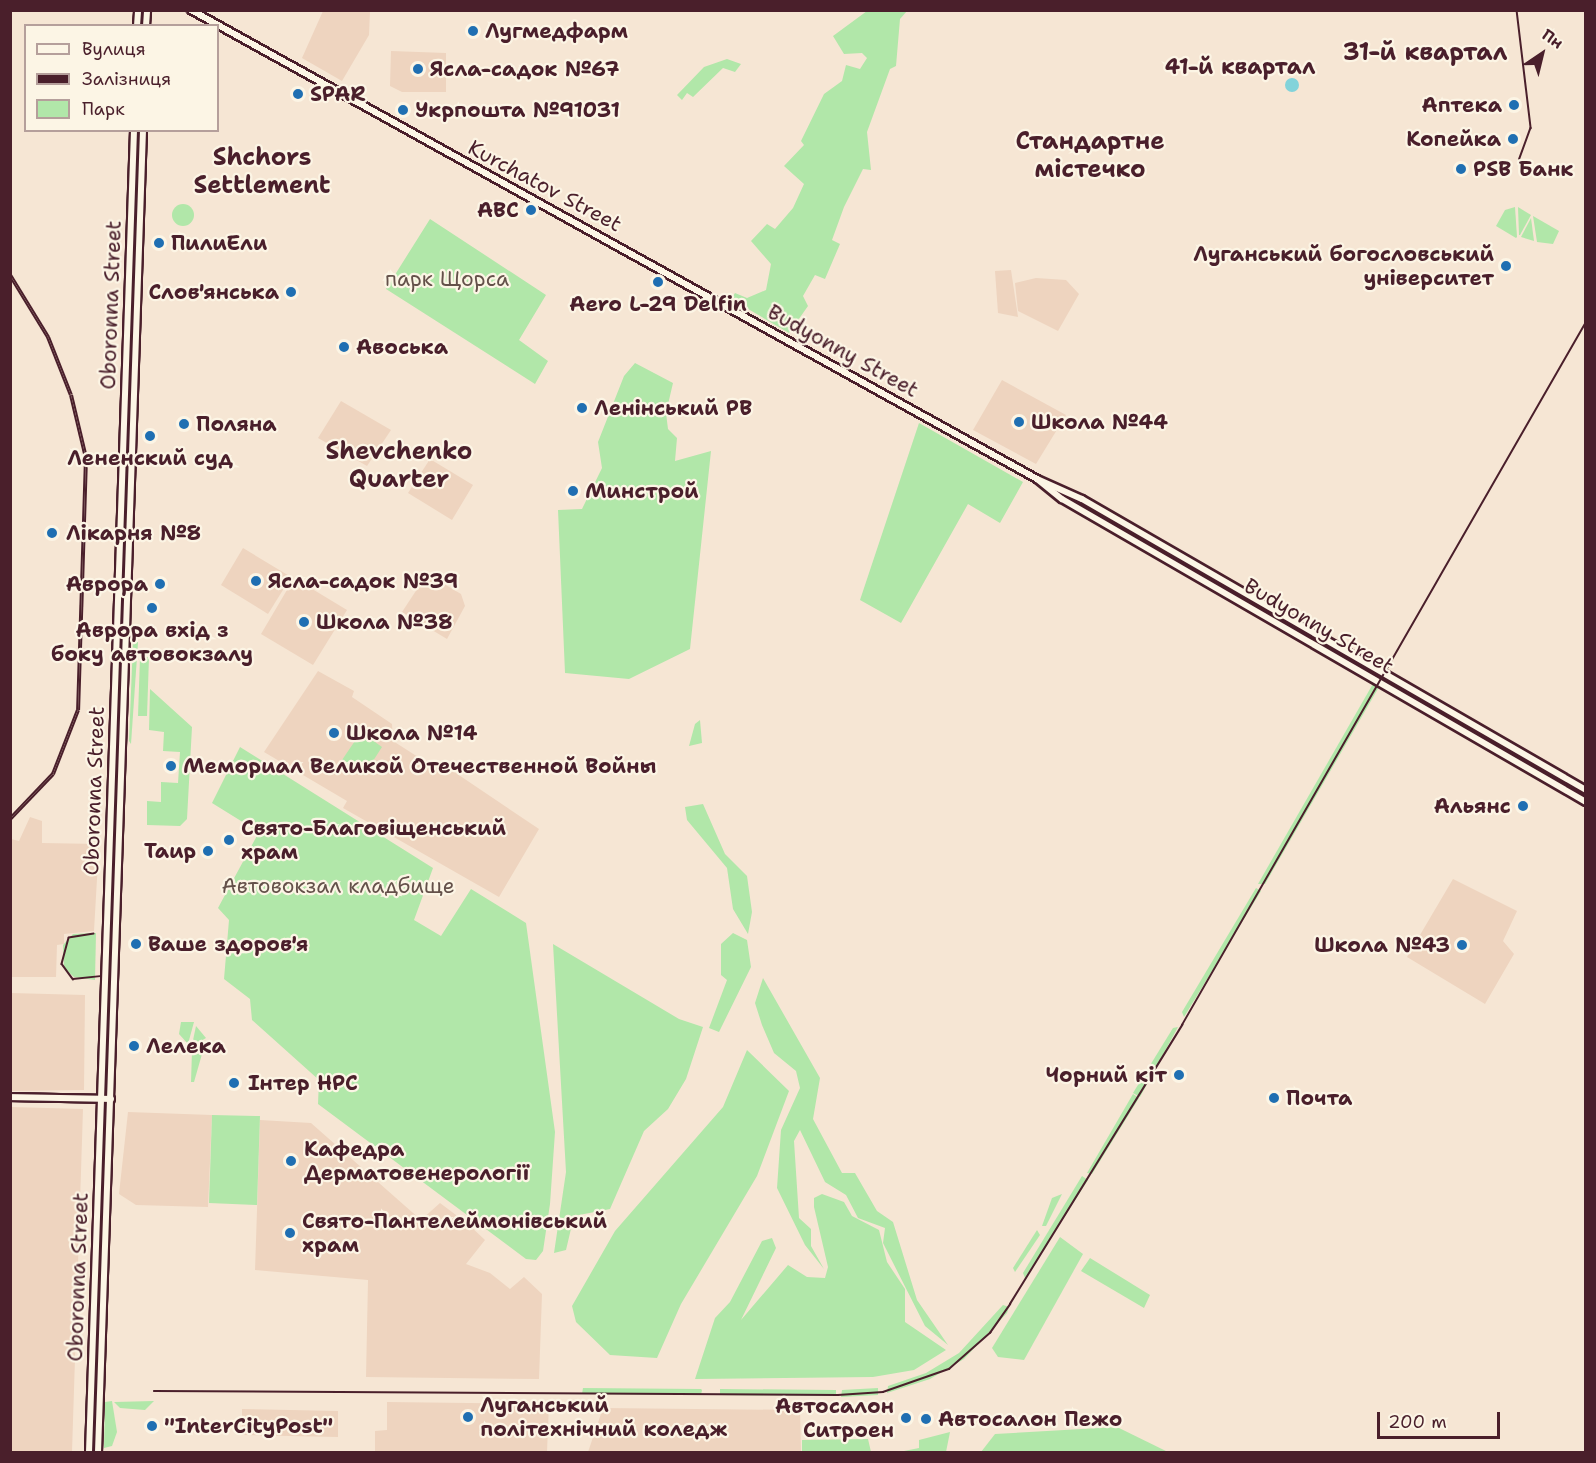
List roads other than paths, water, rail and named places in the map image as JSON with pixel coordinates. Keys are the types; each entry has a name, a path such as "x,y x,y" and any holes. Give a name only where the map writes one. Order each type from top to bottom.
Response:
{"main road":[{"name":"Kurchatov Street","path":"190,10 216,24"},
{"name":"Kurchatov Street","path":"219,26 632,252"},
{"name":"Oboronna Street","path":"89,1452 134,132"},
{"name":"Oboronna Street","path":"98,1452 143,132"},
{"name":"Budyonny Street","path":"632,252 1037,479 1082,499 1586,790"},
{"name":"Budyonny Street","path":"1037,479 1062,499 1586,801"},
{"path":"10,1097 111,1099"}],"water":[{"path":"1292,78 1297,80 1299,85 1297,90 1292,92 1287,90 1285,85 1287,80"}],"tram line":[{"path":"1517,10 1531,128 1520,159"},
{"path":"154,1391 838,1395 883,1392 949,1369 990,1333 1010,1304 1182,1025 1586,322"},
{"path":"94,934 69,938 62,964 73,979 100,976"}],"railway":[{"path":"10,275 48,337 71,395 86,458 78,710 53,774 10,819"}],"place":[{"name":"Лугмедфарм","path":"473,31"},
{"name":"Ясла-садок №67","path":"418,69"},
{"name":"SPAR","path":"298,94"},
{"name":"Аптека","path":"1514,105"},
{"name":"Укрпошта №91031","path":"403,110"},
{"name":"Копейка","path":"1513,139"},
{"name":"PSB Банк","path":"1461,169"},
{"name":"АВС","path":"531,210"},
{"name":"ПилиЕли","path":"159,243"},
{"name":"Луганський богословський університет","path":"1506,266"},
{"name":"Aero L-29 Delfin","path":"658,282"},
{"name":"Слов'янська","path":"291,292"},
{"name":"Авоська","path":"344,347"},
{"name":"Ленінський РВ","path":"582,408"},
{"name":"Школа №44","path":"1019,422"},
{"name":"Поляна","path":"184,424"},
{"name":"Лененский суд","path":"150,436"},
{"name":"Минстрой","path":"573,491"},
{"name":"Лікарня №8","path":"52,533"},
{"name":"Ясла-садок №39","path":"256,581"},
{"name":"Аврора","path":"160,584"},
{"name":"Аврора вхід з боку автовокзалу","path":"152,608"},
{"name":"Школа №38","path":"304,622"},
{"name":"Школа №14","path":"334,733"},
{"name":"Мемориал Великой Отечественной Войны","path":"171,766"},
{"name":"Альянс","path":"1523,806"},
{"name":"Свято-Благовіщенський храм","path":"229,840"},
{"name":"Таир","path":"208,851"},
{"name":"Ваше здоров'я","path":"136,944"},
{"name":"Школа №43","path":"1462,945"},
{"name":"Лелека","path":"134,1046"},
{"name":"Чорний кіт","path":"1179,1075"},
{"name":"Інтер НРС","path":"234,1083"},
{"name":"Почта","path":"1274,1098"},
{"name":"Кафедра Дерматовенерології","path":"291,1161"},
{"name":"Свято-Пантелеймонівський храм","path":"290,1233"},
{"name":"Луганський політехнічний коледж","path":"468,1417"},
{"name":"Автосалон Ситроен","path":"906,1418"},
{"name":"Автосалон Пежо","path":"926,1419"},
{"name":"\"InterCityPost\"","path":"152,1426"}],"district":[{"name":"31-й квартал","path":"1425,53"},
{"name":"41-й квартал","path":"1240,67"},
{"name":"Стандартне містечко","path":"1090,156"},
{"name":"Shchors Settlement","path":"262,172"},
{"name":"Shevchenko Quarter","path":"399,466"}],"park label":[{"name":"парк Щорса","path":"447,279"},
{"name":"Автовокзал кладбище","path":"338,886"}]}
